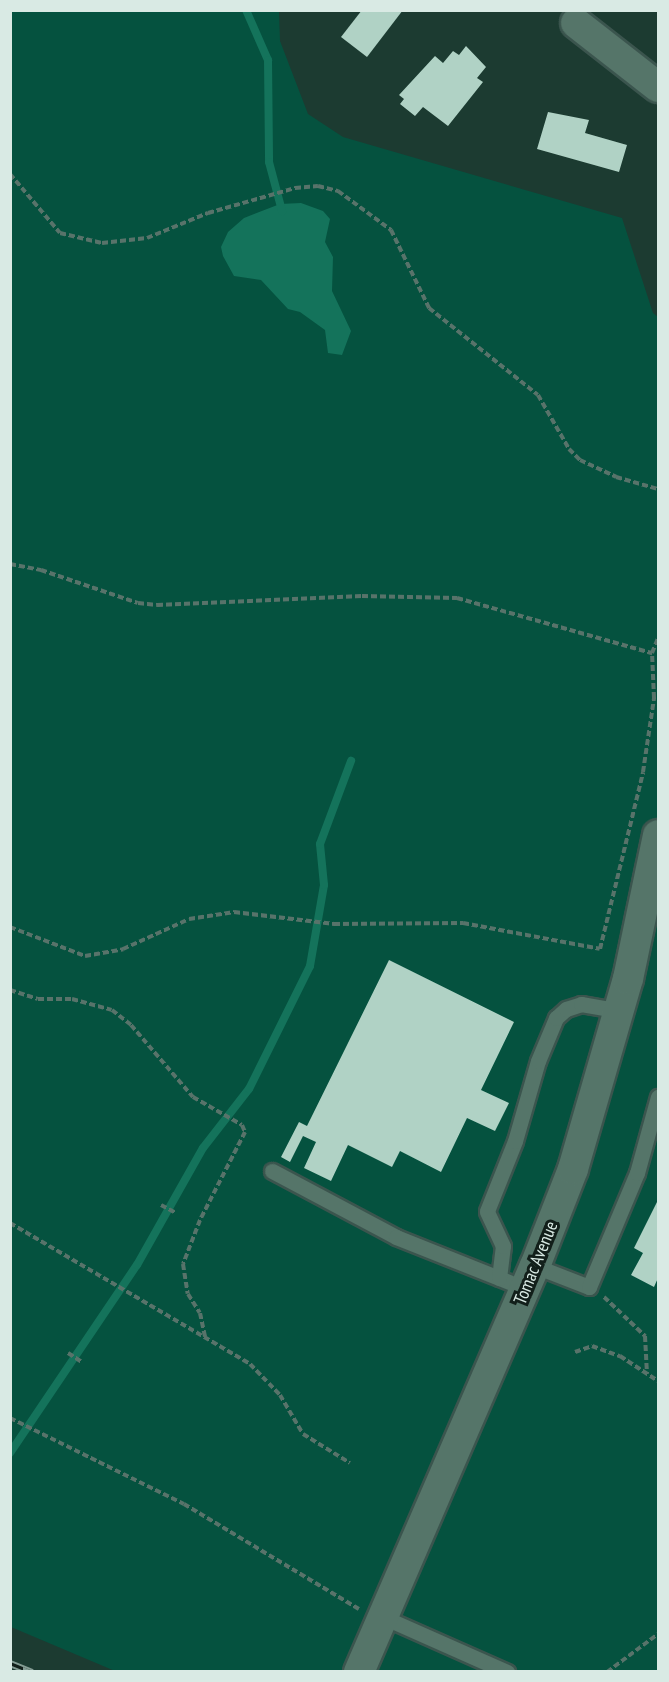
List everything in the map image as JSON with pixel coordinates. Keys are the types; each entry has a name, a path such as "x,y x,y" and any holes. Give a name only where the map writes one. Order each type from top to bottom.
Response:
{"street":[{"path":"576,24 658,87"},
{"name":"Tomac Avenue","path":"359,1671 520,1278 585,1132 620,1011 651,916 658,835"}],"lane":[{"path":"520,1278 486,1211 515,1141 538,1061 556,1018 566,1009 582,1004 620,1011"},
{"path":"272,1171 396,1237 520,1278 589,1287 637,1173 658,1097"},
{"path":"383,1617 507,1671"}],"path":[{"path":"10,174 60,233 102,243 147,238 262,196 295,188 318,186 338,190 377,216 398,240 429,308 538,395 574,454 592,468 658,489"},
{"path":"10,564 41,570 138,603 157,605 362,596 458,598 485,602 652,653"},
{"path":"10,927 85,956 123,949 189,919 234,912 299,922 334,924 464,923 600,949 643,772 654,698 652,653 658,638"},
{"path":"10,990 38,999 94,1002 112,1010 131,1025 193,1097 242,1125 245,1132 200,1220 183,1264 188,1294 200,1313 205,1336"},
{"path":"161,1205 176,1213"},
{"path":"10,1223 250,1364 280,1395 303,1434 350,1463"},
{"path":"589,1287 619,1308 645,1336 647,1374"},
{"path":"575,1352 592,1346 620,1356 658,1381"},
{"path":"68,1353 82,1362"},
{"path":"10,1418 184,1504 307,1575 349,1605 383,1617"},
{"path":"607,1671 658,1634"}],"shaded area":[{"path":"10,11 279,11 280,41 308,114 343,137 622,218 653,313 658,317 658,1671 115,1671 11,1627"},
{"path":"301,203 323,211 330,219 325,242 333,257 332,291 351,331 342,355 328,353 325,330 300,312 288,309 261,280 234,276 223,256 221,247 228,232 244,218 280,204"}],"building":[{"path":"362,10 403,10 367,57 341,37"},
{"path":"466,46 486,67 477,78 483,82 448,126 423,107 415,116 400,104 404,99 399,95 435,56 443,63 453,51 459,55"},
{"path":"548,112 589,120 585,133 627,145 619,172 537,149"},
{"path":"389,960 514,1022 481,1090 509,1103 495,1131 467,1118 441,1172 400,1151 392,1167 348,1145 331,1181 304,1168 316,1142 303,1136 290,1162 281,1157 299,1122 307,1126"},
{"path":"658,1200 658,1278 654,1287 631,1275 643,1253 634,1248"}],"waterway":[{"path":"246,10 268,60 269,162 282,211"},
{"path":"10,1453 137,1265 203,1148 249,1089 310,966 324,885 320,844 351,761"}],"railway":[{"path":"10,1663 32,1672"}]}
